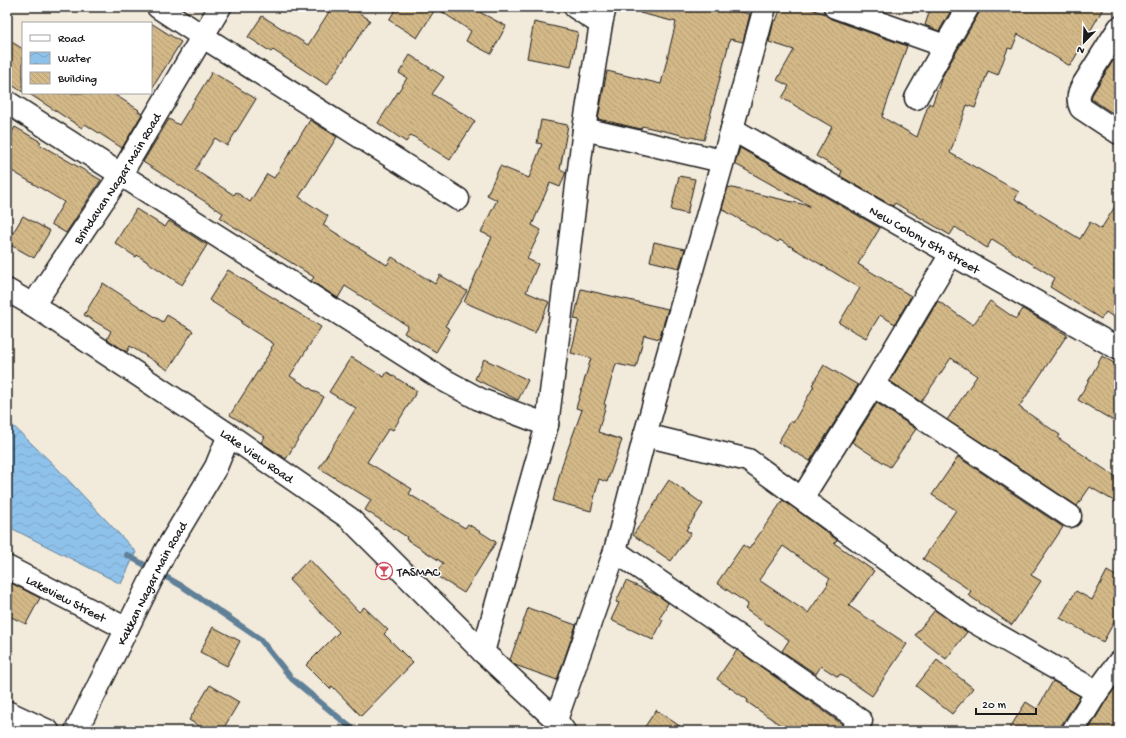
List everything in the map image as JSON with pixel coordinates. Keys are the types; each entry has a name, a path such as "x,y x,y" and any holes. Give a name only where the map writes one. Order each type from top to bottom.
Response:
{"street":[{"path":"158,7 458,199"},
{"name":"Brindavan Nagar Main Road","path":"32,305 121,174 220,7"},
{"path":"483,652 547,425 584,129 603,15 575,7"},
{"path":"560,726 615,551 645,435 765,7"},
{"path":"835,7 945,46"},
{"path":"916,98 968,7"},
{"path":"1119,28 1079,91 1078,98 1081,108 1119,132"},
{"path":"7,102 442,379 481,400 547,425"},
{"path":"584,129 722,161"},
{"name":"New Colony 5th Street","path":"732,129 1119,348"},
{"path":"802,498 873,385 951,254"},
{"name":"Lake View Road","path":"7,290 229,435 349,518 483,652 560,726"},
{"path":"873,385 1070,516"},
{"name":"Kakkan Nagar Main Road","path":"76,731 165,552 216,467 229,435"},
{"path":"645,435 748,460 964,616 1097,692"},
{"path":"615,551 861,721 852,731"},
{"name":"Lakeview Street","path":"7,567 127,629"},
{"path":"1073,731 1097,692 1119,662"},
{"path":"7,712 48,731"}],"water":[{"path":"7,420 56,467 136,552 121,584 7,526"}],"building":[{"path":"332,7 350,7 370,20 327,85 273,50 271,52 248,37 262,16 308,45"},
{"path":"397,7 470,7 506,26 491,54 466,41 471,31 436,8 417,38 389,20"},
{"path":"641,7 719,7 750,14 743,42 730,39 704,140 642,126 641,129 598,119 607,71 661,84 676,22 640,13"},
{"path":"781,7 806,7 825,14 831,19 907,46 882,117 917,137 929,103 932,105 942,77 979,13 980,7 1104,7 1070,66 1018,34 1012,49 1008,48 998,75 988,71 975,108 967,105 950,153 1019,192 1015,199 1080,239 1090,222 1101,229 1119,200 1119,321 1106,312 1101,319 1050,287 1055,278 992,239 987,248 955,227 950,235 895,203 893,206 840,176 842,171 816,156 832,127 782,98 789,86 777,80 794,50 769,42 774,20 776,21"},
{"path":"931,7 953,7 939,31 925,25"},
{"path":"534,22 578,32 571,67 527,58"},
{"path":"152,24 181,42 152,88"},
{"path":"7,39 22,48 22,91 7,82"},
{"path":"1119,51 1119,117 1091,99"},
{"path":"410,55 444,77 432,94 475,121 450,160 411,135 406,142 378,123 407,78 399,73"},
{"path":"212,72 256,99 227,146 215,138 195,170 234,195 236,192 250,202 267,174 274,178 310,120 337,137 299,197 328,216 323,225 387,265 392,257 435,284 440,275 467,291 445,326 450,329 436,352 404,333 408,326 345,286 338,298 311,281 314,277 220,218 223,213 143,162 169,119 179,125"},
{"path":"30,94 114,94 139,110 138,111 142,114 122,148 85,124 82,128"},
{"path":"541,120 568,125 560,169 566,172 560,187 550,183 532,225 541,230 527,259 538,264 526,292 549,302 535,333 464,302 492,237 481,232 497,200 487,195 500,166 529,178 542,144 537,143"},
{"path":"15,127 41,142 39,144 101,180 66,233 51,224 64,202 7,168 7,141"},
{"path":"740,148 880,228 858,264 911,296 895,324 880,315 866,338 839,323 860,288 780,240 778,242 722,209 728,187 810,206 735,164"},
{"path":"679,176 695,179 687,214 671,210"},
{"path":"136,209 165,227 169,221 207,245 182,285 137,255 136,257 115,243"},
{"path":"23,216 50,231 34,258 7,243"},
{"path":"654,242 685,249 679,268 650,261"},
{"path":"228,270 321,327 290,376 324,397 286,459 261,442 265,437 230,415 274,344 209,300"},
{"path":"103,283 163,322 167,315 193,331 168,370 130,346 127,352 107,339 111,331 84,315"},
{"path":"581,289 668,309 659,339 644,335 636,368 616,364 604,404 606,405 598,432 622,440 607,482 599,479 591,511 553,501 562,465 582,410 576,408 591,358 571,353 579,320 574,319"},
{"path":"938,301 973,325 990,301 1016,319 1023,309 1067,335 1019,407 1060,435 1058,438 1119,479 1119,504 1090,487 1077,506 947,420 977,376 951,358 921,402 890,381"},
{"path":"1102,356 1119,366 1119,424 1078,400"},
{"path":"351,357 384,377 387,372 417,391 393,430 389,428 367,462 412,489 409,494 465,528 468,524 496,542 464,593 435,575 443,563 406,539 407,537 365,510 371,500 319,468 356,408 329,392"},
{"path":"484,359 528,380 518,400 475,379"},
{"path":"824,365 858,385 810,461 778,442 791,421 793,423"},
{"path":"877,403 916,429 890,467 852,442"},
{"path":"958,457 1063,527 1031,575 1041,581 1012,625 968,595 971,591 923,559 956,510 932,495"},
{"path":"669,480 703,504 686,530 691,533 671,561 633,535 658,499 657,498"},
{"path":"783,500 837,540 834,543 874,571 849,606 907,644 872,696 840,674 838,677 821,666 816,674 782,651 789,640 745,609 748,604 717,583 743,545 749,549","holes":["783,546 830,579 808,613 759,580"]},
{"path":"309,559 359,612 364,607 388,630 384,634 413,663 361,716 332,686 330,689 306,665 339,632 289,580"},
{"path":"1107,571 1119,578 1119,613 1103,642 1060,618 1076,591 1092,600"},
{"path":"7,581 40,598 26,624 7,615"},
{"path":"626,581 659,596 668,603 660,618 663,620 653,640 611,620 619,603 616,602"},
{"path":"528,608 576,625 557,680 515,665 510,660"},
{"path":"935,610 967,632 946,659 915,635"},
{"path":"213,627 240,641 227,666 200,652"},
{"path":"737,650 842,724 840,731 789,731 717,679"},
{"path":"937,660 973,688 952,714 916,686"},
{"path":"1053,681 1080,696 1062,724 1061,731 1008,731 1026,702 1037,709"},
{"path":"1119,683 1119,731 1088,731 1107,699"},
{"path":"210,685 239,702 222,731 207,731 189,720"},
{"path":"656,710 687,731 642,731"}],"waterway":[{"path":"127,555 182,586 260,639 292,679 355,731"}],"place":[{"name":"TASMAC","path":"384,571"}]}
